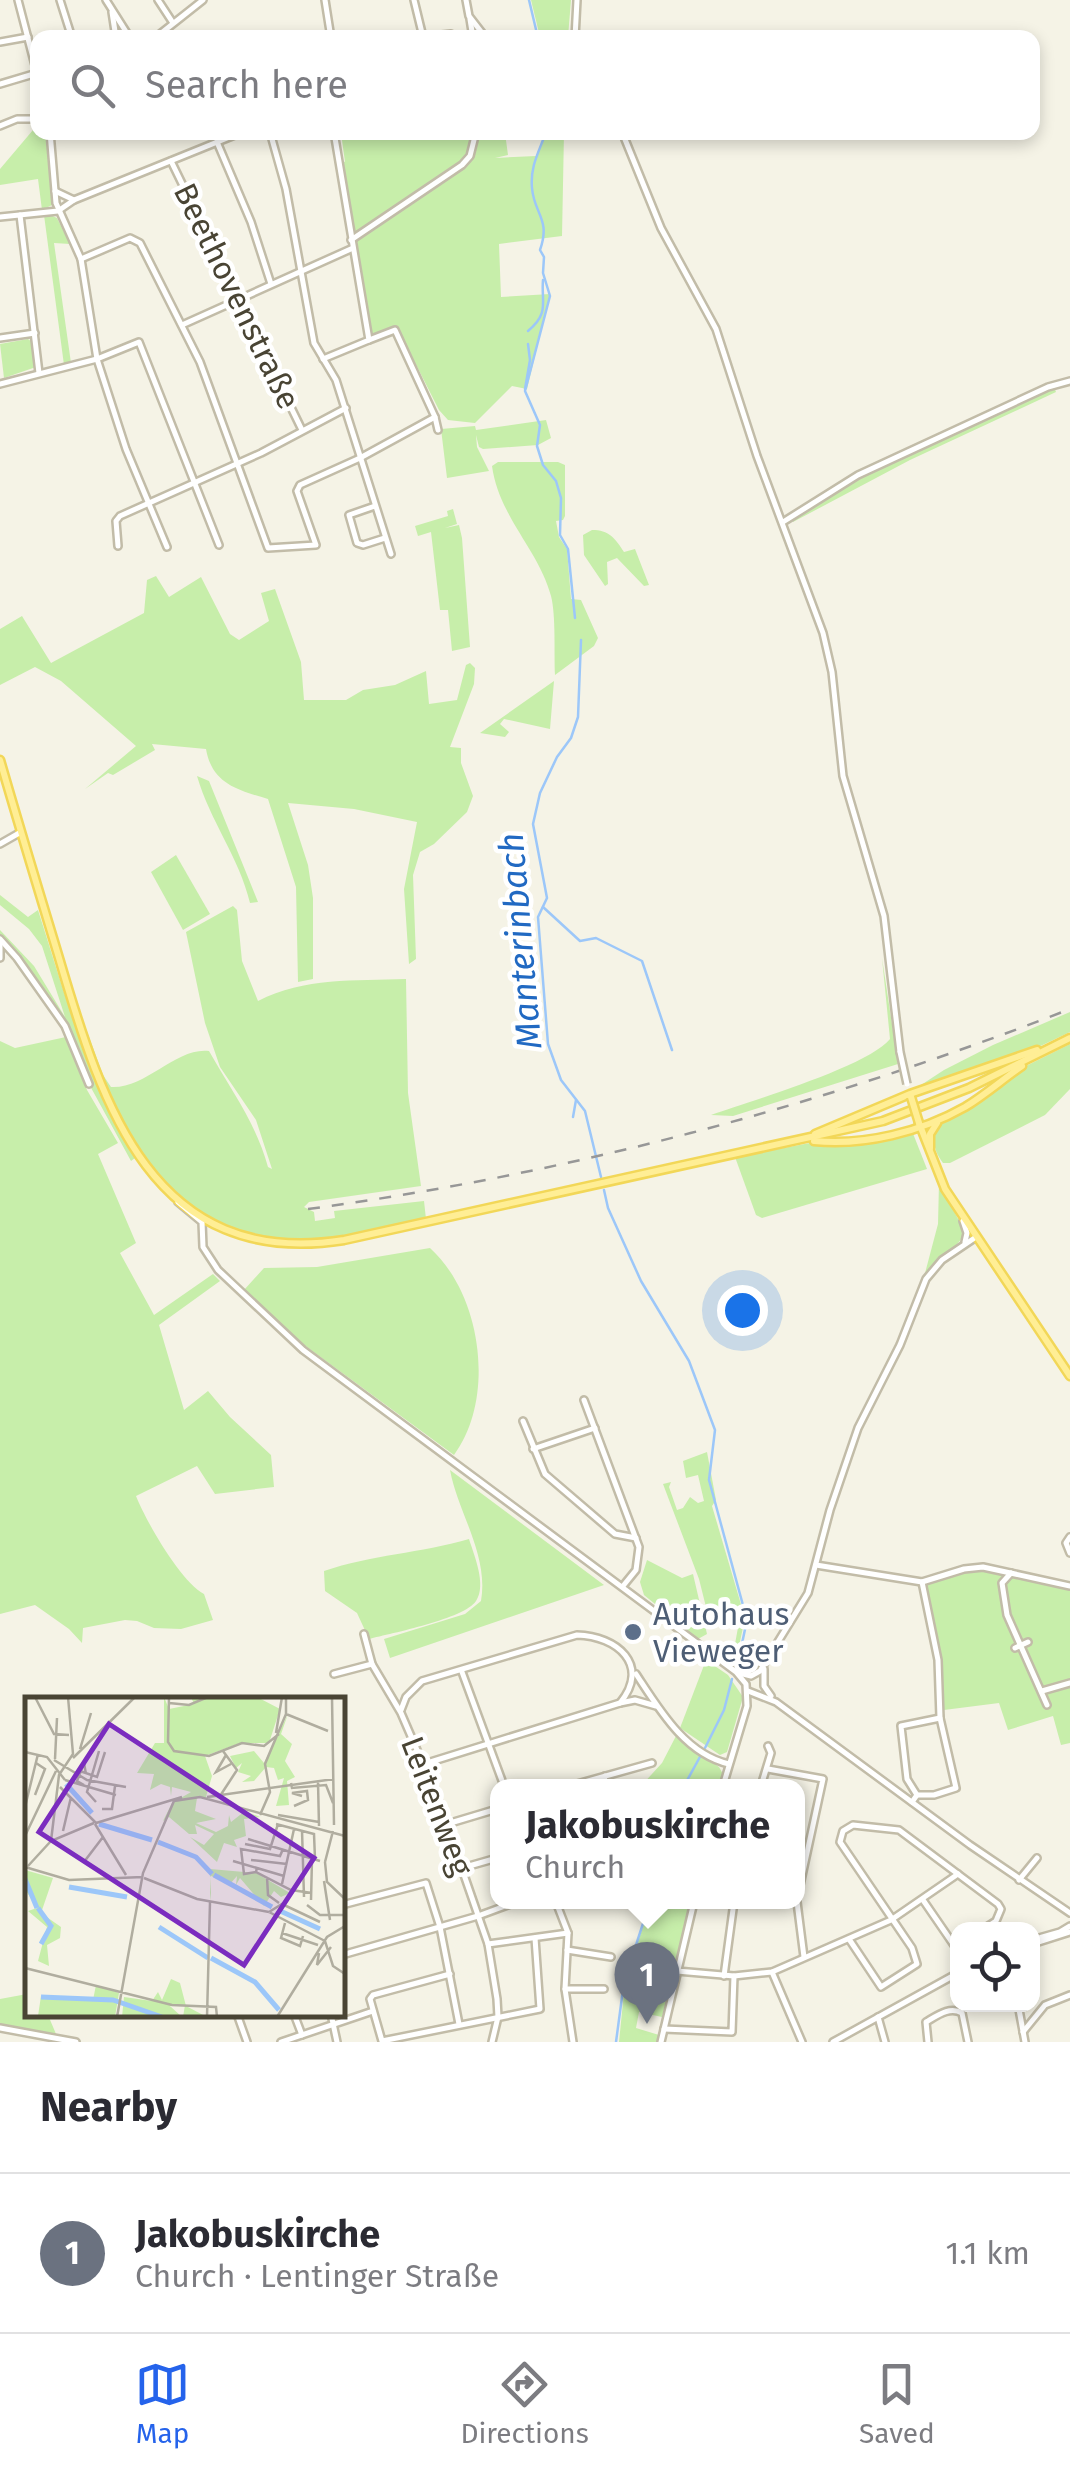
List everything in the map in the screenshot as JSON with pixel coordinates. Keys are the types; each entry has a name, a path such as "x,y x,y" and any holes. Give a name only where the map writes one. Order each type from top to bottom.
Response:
{"main road":[{"path":"0,760 80,1028 94,1068 127,1136 152,1174 175,1198 206,1221 237,1236 276,1244 321,1244 846,1131 926,1107 1070,1038"},
{"path":"799,1140 1070,1038"},
{"path":"799,1140 870,1138 939,1120 1053,1046"},
{"path":"910,1096 941,1181 970,1240 983,1246 1070,1376"},
{"path":"930,1154 930,1134 939,1120"}],"street":[{"path":"60,0 69,30"},
{"path":"106,0 125,30"},
{"path":"158,0 173,24"},
{"path":"165,30 203,0"},
{"path":"325,0 330,30"},
{"path":"414,0 422,30"},
{"path":"466,0 472,30"},
{"path":"576,30 577,0"},
{"path":"21,1 30,44"},
{"path":"112,8 115,30"},
{"path":"469,16 480,30"},
{"path":"0,42 28,36"},
{"path":"0,84 30,76"},
{"path":"0,126 30,119"},
{"path":"51,140 58,211 80,259 98,359 114,418 167,547"},
{"path":"0,217 58,211 74,200 221,140"},
{"path":"272,140 302,268 314,343 336,380 391,554"},
{"path":"335,140 369,340"},
{"path":"182,325 238,302 352,244 465,162 473,140"},
{"path":"625,140 661,228 716,329 829,656 843,776 884,916 900,1052 910,1096"},
{"path":"216,142 251,222 271,284"},
{"name":"Beethovenstraße","path":"172,161 302,430"},
{"path":"55,190 74,200"},
{"path":"20,214 39,373"},
{"path":"80,259 130,238 136,240 182,325 268,548 316,546 297,491 300,484 360,458 434,416"},
{"path":"323,359 394,330 438,430"},
{"path":"0,338 35,333"},
{"path":"0,384 142,344 219,545"},
{"path":"783,522 858,475 1048,387 1070,381"},
{"path":"118,546 116,521 346,408"},
{"path":"374,506 350,515 357,543 363,546 385,538"},
{"path":"0,844 22,832"},
{"path":"0,942 0,958"},
{"path":"0,942 18,958 70,1035 89,1084"},
{"path":"175,1198 202,1222 210,1260 304,1350 623,1586 736,1672 747,1687 776,1702 1070,1913"},
{"path":"726,1779 747,1706 747,1687 804,1602 830,1510 864,1416 900,1345 926,1279 935,1266 970,1240 958,1210"},
{"path":"584,1400 636,1538 639,1563 623,1586"},
{"path":"522,1421 545,1474 614,1534 636,1538"},
{"path":"533,1449 595,1428"},
{"path":"1070,1537 1066,1543 1070,1553"},
{"path":"816,1565 922,1582 964,1569 994,1570 1070,1586"},
{"path":"994,1570 1002,1583 1007,1615 1046,1705"},
{"path":"1002,1583 1011,1574"},
{"path":"917,1794 956,1788 940,1718 938,1660 922,1582"},
{"name":"Leitenweg","path":"364,1634 372,1664 401,1713 424,1764 488,1944 498,2017 492,2042"},
{"path":"401,1713 406,1697 422,1681 577,1634 594,1635 612,1642 676,1730 695,1747 729,1764"},
{"path":"747,1706 764,1683 767,1662"},
{"path":"334,1674 372,1664"},
{"path":"462,1670 502,1779"},
{"path":"620,1703 629,1692 634,1672"},
{"path":"736,1672 764,1683 776,1702"},
{"path":"1042,1691 1070,1684"},
{"path":"424,1764 620,1703 635,1700 656,1706"},
{"path":"917,1794 907,1778 901,1726 940,1718"},
{"path":"764,1779 771,1753 768,1746"},
{"path":"594,1779 652,1763"},
{"path":"768,1770 821,1777 823,1782 805,1839"},
{"path":"912,1802 917,1794"},
{"path":"447,1824 490,1811"},
{"path":"849,1940 881,1988 917,1964 912,1948 843,1848 840,1836 853,1825 894,1828 1001,1909 996,1922"},
{"path":"1019,1880 1037,1858"},
{"path":"462,1868 490,1860"},
{"path":"677,1971 724,1976 772,1972 891,1920 958,1874"},
{"path":"345,1904 426,1883 440,1927 459,2024"},
{"path":"922,1899 950,1939"},
{"path":"345,1954 497,1909"},
{"path":"559,1909 568,1934 565,1989 574,2042"},
{"path":"661,2042 692,1909"},
{"path":"724,1976 733,1909"},
{"path":"798,1909 804,1956"},
{"path":"1040,1939 1070,1929"},
{"path":"488,1944 568,1934"},
{"path":"450,1974 370,1998 382,2041 540,2009 535,1938"},
{"path":"567,1950 611,1956"},
{"path":"772,1972 802,2042"},
{"path":"664,2029 732,2032 734,1976"},
{"path":"833,2042 950,1977"},
{"path":"565,1989 604,1989"},
{"path":"1023,2032 1045,2005 1070,1995"},
{"path":"928,2042 926,2022 956,2010 962,2013 968,2042"},
{"path":"281,2042 373,2011"},
{"path":"1020,2012 1026,2042"},
{"path":"1023,2012 1031,2020"},
{"path":"878,2016 885,2042"},
{"path":"238,2017 246,2042"},
{"path":"332,2017 337,2042"},
{"path":"0,2028 76,2042"},
{"path":"422,2032 424,2042"}],"green space":[{"path":"531,0 571,0 569,30 538,30"},
{"path":"30,134 30,140 49,140 54,204 42,210 38,179 0,185 0,169"},
{"path":"342,140 471,140 462,161 352,236 341,160 345,162"},
{"path":"477,140 506,140 508,155 495,158 536,156 544,140 564,140 562,236 499,244 501,297 550,294 527,389 512,386 475,423 448,420 439,410 397,327 372,337 354,241 464,167"},
{"path":"44,215 57,218 70,244 54,243 71,363 64,365"},
{"path":"28,339 32,342 36,367 4,378 0,344"},
{"path":"1054,387 1056,392 910,460 793,522 852,481"},
{"path":"546,420 551,438 538,445 483,449 476,435 477,447 489,471 447,478 441,429 475,426 476,430"},
{"path":"498,462 565,465 565,516 556,521 559,537 567,549 571,599 581,600 598,638 594,646 555,675 551,596 538,563 502,501 492,466"},
{"path":"453,509 457,524 445,528 459,525 462,538 470,647 452,651 448,610 440,610 431,532 418,536 415,526 448,516 447,511"},
{"path":"592,530 611,536 624,552 635,549 649,585 644,586 617,558 607,562 605,586 584,555 583,535"},
{"path":"156,576 169,597 201,577 230,634 239,640 269,621 261,593 275,589 301,662 304,700 346,700 363,690 395,685 426,671 429,704 457,700 466,665 470,663 475,668 474,684 450,747 461,748 461,763 473,796 467,812 420,852 413,875 416,959 409,964 404,889 417,822 354,809 288,803 308,865 313,898 313,979 298,982 296,887 268,799 220,778 206,749 152,744 155,750 85,789 136,746 61,681 35,667 0,685 0,629 22,616 51,663 144,613 147,580"},
{"path":"554,681 550,729 504,719 500,724 509,732 505,737 480,733"},
{"path":"197,776 209,781 258,902 250,903"},
{"path":"176,855 210,914 183,930 151,872"},
{"path":"0,895 28,917 38,910 79,1037 104,1099 135,1158 131,1161 89,1084 79,1054 38,986 0,939 0,930 34,966 65,1017 42,946 29,929 0,905"},
{"path":"233,906 237,910 242,961 258,1001 312,984 406,979 408,1093 421,1186 309,1202 304,1207 314,1212 315,1221 335,1218 334,1211 424,1201 426,1219 324,1240 290,1242 248,1236 211,1221 180,1198 131,1137 82,1027 85,1026 111,1087 136,1082 185,1055 209,1051 250,1121 272,1169 256,1120 220,1067 205,1023 186,932"},
{"path":"882,958 898,1064 733,1116 711,1115 834,1072 890,1039"},
{"path":"1070,1012 1070,1032 1030,1051 922,1088 944,1070"},
{"path":"66,1037 87,1090 118,1143 98,1154 136,1243 120,1253 154,1315 213,1274 220,1281 159,1325 184,1410 208,1391 271,1455 274,1487 215,1494 197,1466 136,1496 175,1564 204,1594 213,1620 181,1629 154,1628 125,1620 83,1628 82,1643 35,1605 0,1614 0,1041 15,1048"},
{"path":"1070,1044 1070,1089 1045,1115 943,1163 934,1145 938,1126 1026,1066"},
{"path":"912,1131 927,1169 762,1218 756,1215 735,1157 810,1143"},
{"path":"939,1183 965,1232 924,1277 938,1224"},
{"path":"430,1248 462,1292 477,1348 479,1377 475,1405 467,1432 454,1455 300,1342 244,1290 264,1268 317,1267"},
{"path":"707,1452 716,1500 712,1506 745,1618 735,1665 714,1649 715,1645 735,1644 739,1622 709,1619 699,1579 663,1484 671,1482 669,1487 677,1510 690,1497 698,1503 704,1501 698,1475 686,1478 683,1461"},
{"path":"450,1470 604,1585 390,1658 384,1639 465,1614 481,1601 481,1567"},
{"path":"469,1539 479,1570 479,1594 469,1608 457,1614 369,1639 357,1613 325,1591 324,1571"},
{"path":"647,1560 682,1578 693,1574 707,1634 698,1639 644,1595 640,1582"},
{"path":"968,1571 986,1571 1070,1589 1070,1743 1061,1745 1053,1716 1008,1730 999,1703 944,1710 926,1589 927,1584"},
{"path":"706,1660 728,1675 743,1697 727,1752 720,1755 680,1728"},
{"path":"676,1736 723,1774 722,1779 647,1779 662,1763"},
{"path":"649,1909 689,1909 662,2017 639,2012 636,2028 659,2035 658,2042 619,2042 625,1982"},
{"path":"25,1994 25,2017 49,2017 56,2034 0,2024 0,1999"}],"waterway":[{"name":"Manterinbach","path":"529,0 536,30"},
{"name":"Manterinbach","path":"543,140 532,180 533,197 543,224 540,250 550,296 525,391 540,425 537,446 543,465 556,481 561,498 560,535 568,549 575,618"},
{"name":"Manterinbach","path":"528,331 542,313 543,280"},
{"name":"Manterinbach","path":"525,389 530,360 528,344"},
{"name":"Manterinbach","path":"581,640 578,717 571,738 540,793 533,824 547,898 538,917 548,1044 561,1080 585,1111 601,1177"},
{"path":"543,907 580,941 596,938 642,961 672,1050"},
{"path":"573,1117 576,1100"},
{"name":"Manterinbach","path":"604,1190 608,1208 641,1281 689,1361 715,1430 709,1480 747,1620 737,1667"},
{"name":"Manterinbach","path":"705,1748 724,1710 732,1679"},
{"name":"Manterinbach","path":"688,1779 701,1755"},
{"name":"Manterinbach","path":"616,2042 624,1982 648,1909"}],"railway":[{"path":"308,1209 503,1176 695,1132 884,1076 1070,1009"}],"place":[{"name":"Autohaus Vieweger","path":"633,1632"},
{"name":"Jakobuskirche","path":"647,2024"}]}
